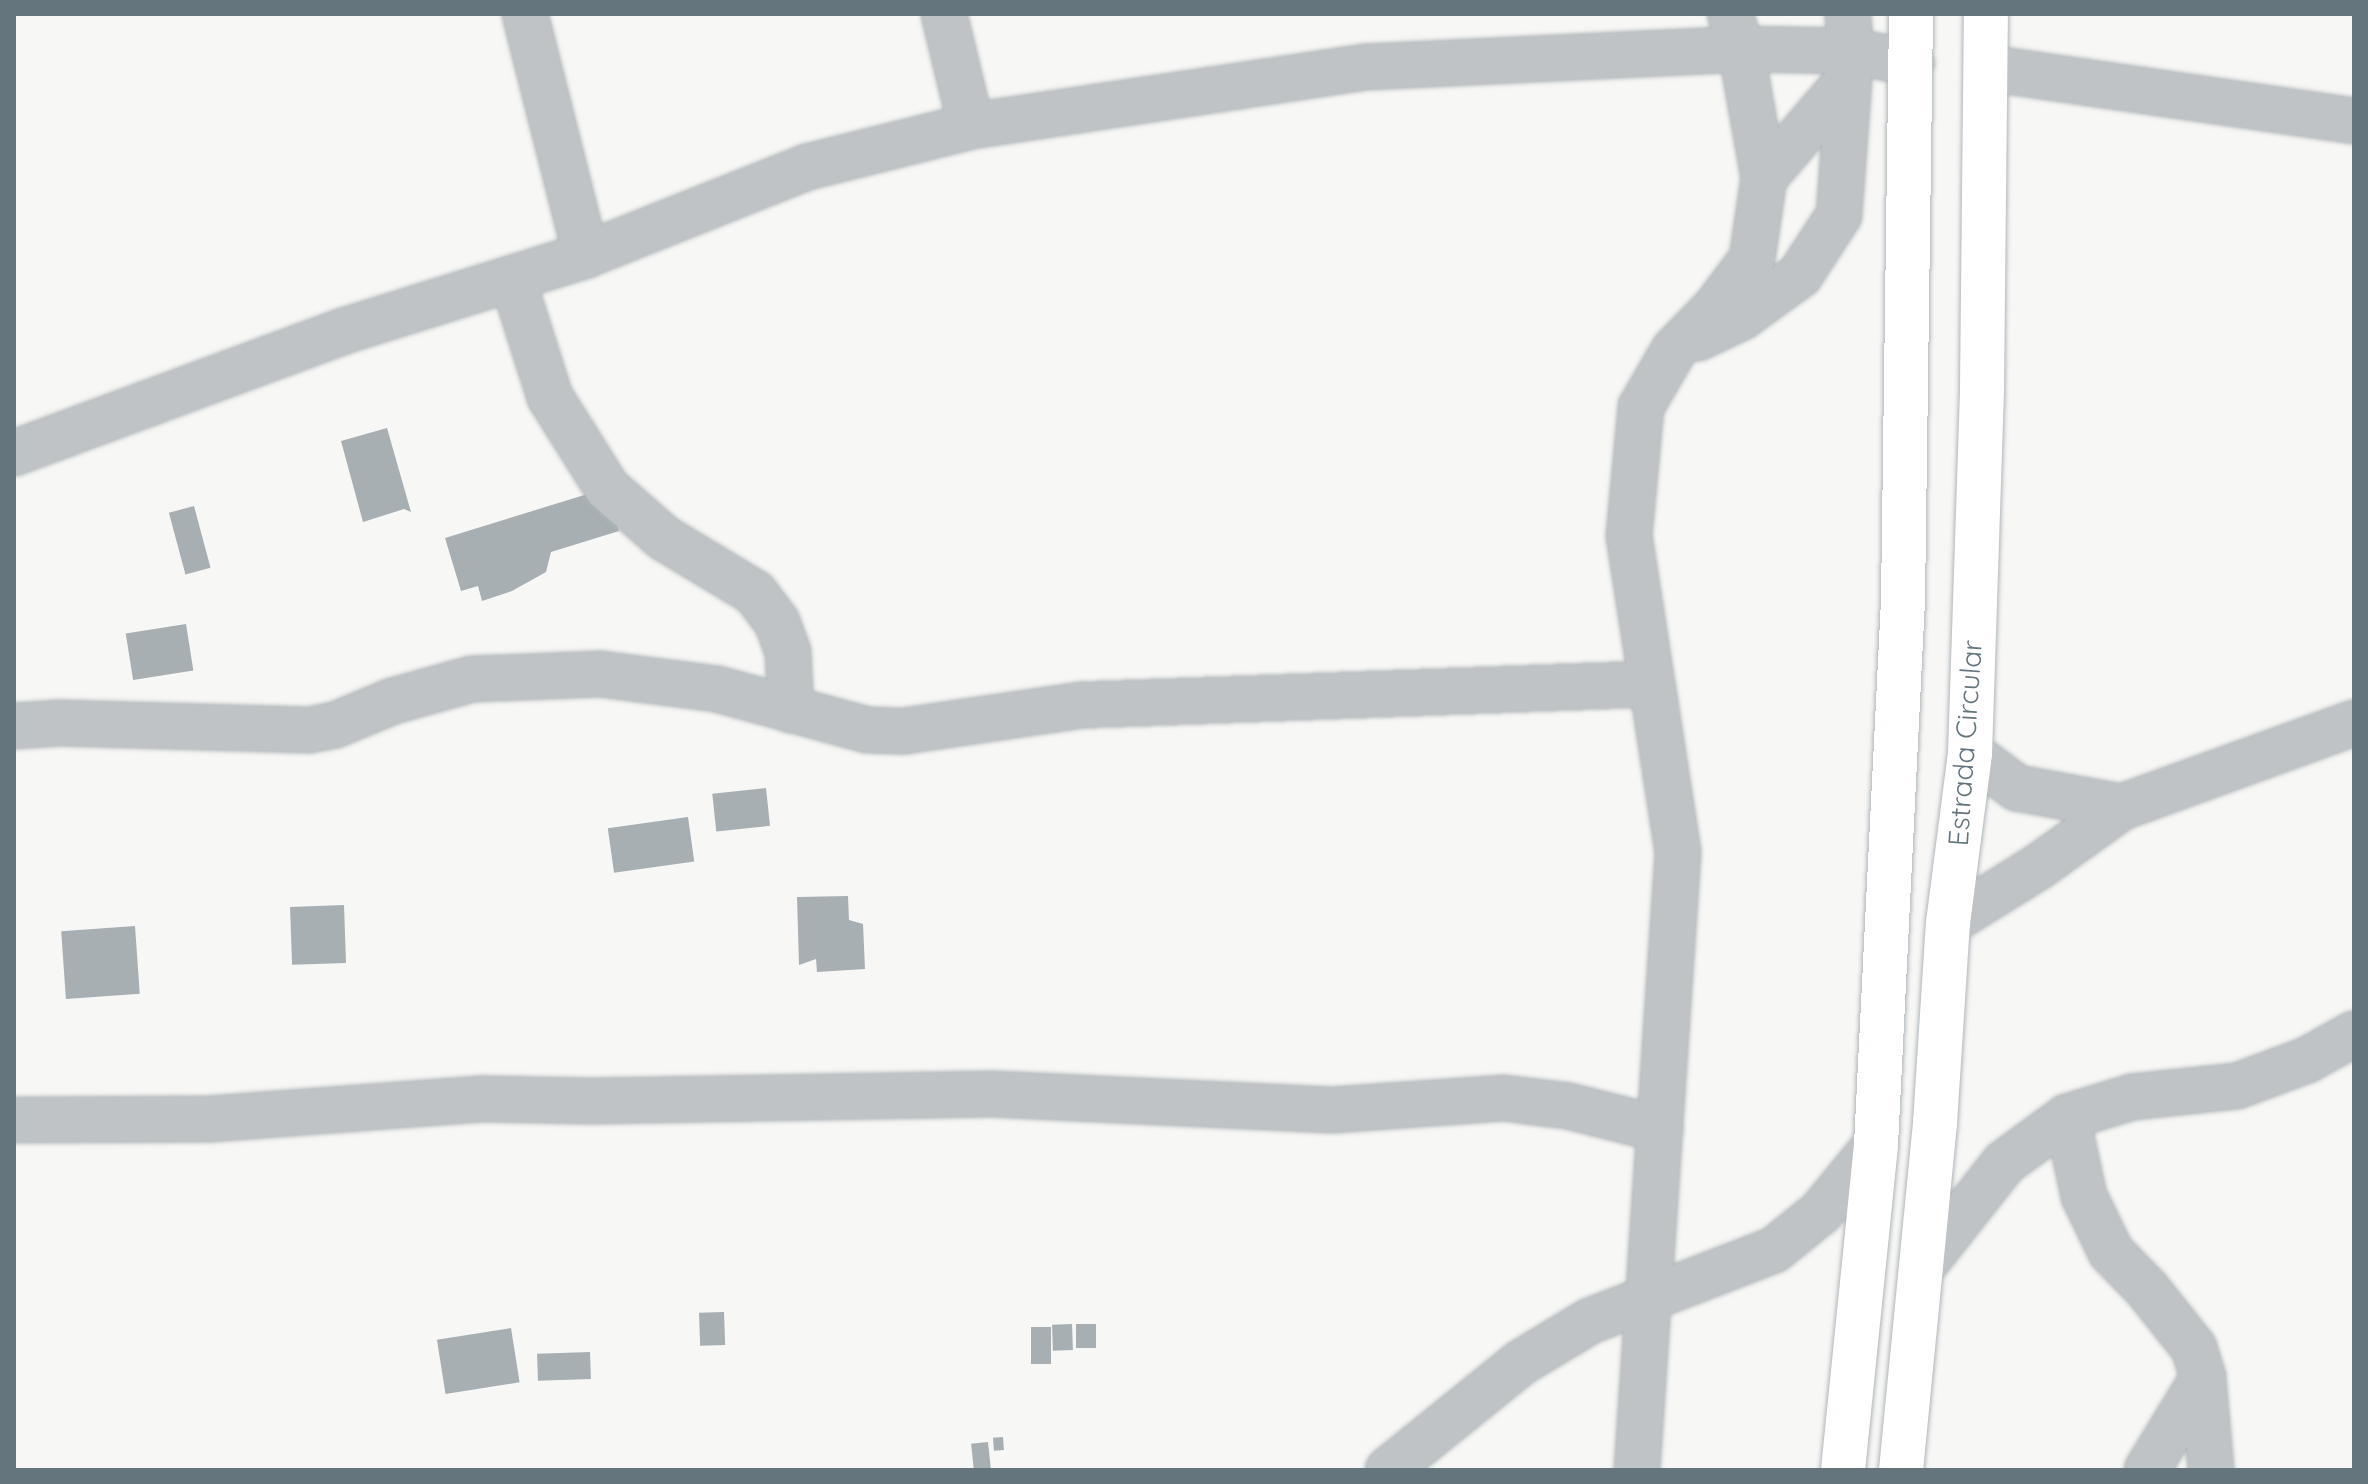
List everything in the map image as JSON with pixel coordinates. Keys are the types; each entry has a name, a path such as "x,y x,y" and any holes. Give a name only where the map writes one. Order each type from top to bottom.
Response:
{"main road":[{"path":"1843,1470 1876,1145 1903,601 1911,14"},
{"name":"Estrada Circular","path":"1901,1470 1922,1267 1948,923 1970,753 1982,371 1986,14"}],"street":[{"path":"525,14 586,255"},
{"path":"944,14 971,126"},
{"path":"1637,1470 1678,852 1629,536 1634,460 1641,407 1674,350 1716,307 1752,259 1764,178 1736,32"},
{"path":"14,453 344,331 513,281 586,255 807,167 971,126 1366,67 1736,32 1849,49 1912,63"},
{"path":"1764,178 1849,49"},
{"path":"1674,350 1742,317 1800,275 1839,215 1849,49"},
{"path":"1987,68 2354,121"},
{"path":"513,281 550,397 607,488 664,538 755,593 777,622 788,652 791,710"},
{"path":"14,726 60,723 309,730 335,725 393,701 472,679 600,674 717,689 868,730 904,731 1083,705 1650,684"},
{"path":"1948,923 2038,867 2122,807 2354,723"},
{"path":"1970,753 2017,788 2122,807"},
{"path":"1922,1267 2004,1163 2067,1117 2132,1097 2237,1086 2307,1060 2354,1034"},
{"path":"14,1120 209,1119 484,1099 593,1101 992,1094 1332,1110 1503,1098 1568,1106 1660,1129"},
{"path":"2067,1117 2084,1196 2111,1252 2147,1289 2194,1348 2203,1378 2211,1470"},
{"path":"1388,1470 1522,1362 1590,1321 1651,1294 1774,1250 1821,1212 1876,1145"},
{"path":"2147,1470 2203,1378"},
{"path":"1907,1419 1926,1470"}],"building":[{"path":"387,428 411,512 404,509 363,522 341,441"},
{"path":"607,488 619,531 551,552 546,572 512,591 482,601 478,586 461,591 445,538"},
{"path":"194,506 211,568 185,575 169,513"},
{"path":"186,624 193,670 133,680 126,634"},
{"path":"766,788 770,826 716,831 712,794"},
{"path":"688,817 694,862 614,873 608,828"},
{"path":"848,896 849,920 863,924 865,969 817,972 816,959 799,965 797,897"},
{"path":"344,905 346,963 292,965 290,907"},
{"path":"135,926 140,994 66,999 61,931"},
{"path":"724,1312 725,1345 700,1346 699,1313"},
{"path":"1072,1324 1073,1350 1053,1351 1052,1325"},
{"path":"1076,1324 1096,1324 1096,1348 1076,1348"},
{"path":"1031,1327 1051,1327 1051,1364 1031,1364"},
{"path":"511,1328 520,1382 446,1394 437,1340"},
{"path":"590,1352 591,1379 538,1381 537,1354"},
{"path":"1003,1437 1004,1450 994,1451 993,1438"},
{"path":"988,1442 991,1470 974,1470 971,1444"}]}
